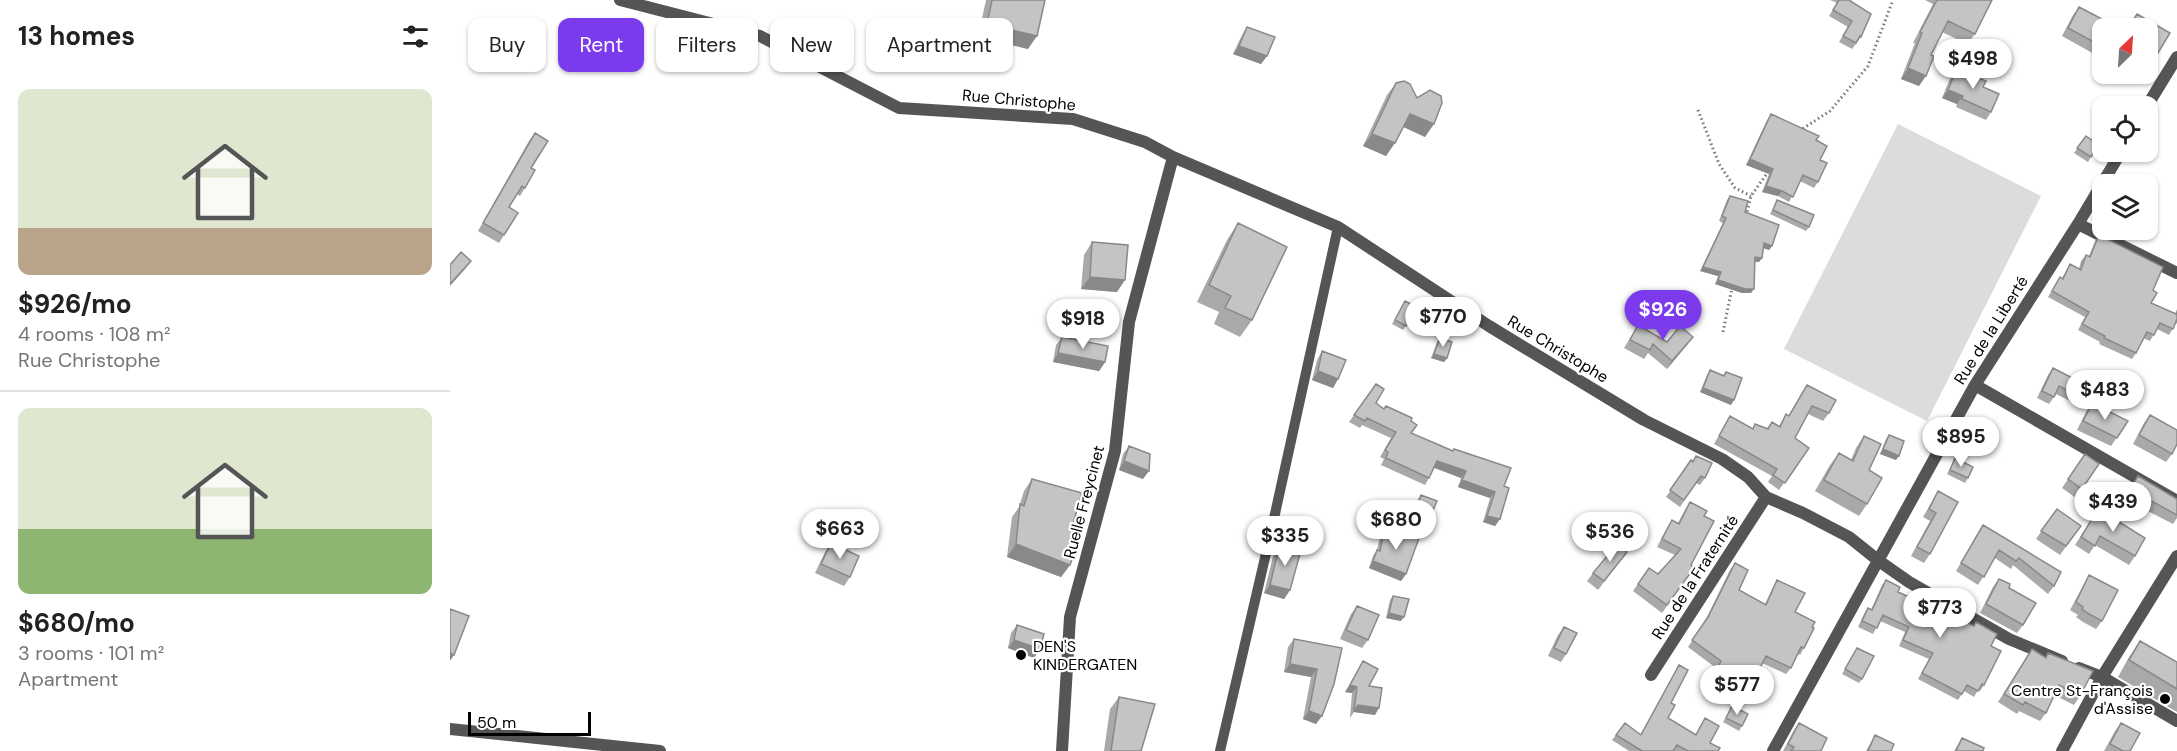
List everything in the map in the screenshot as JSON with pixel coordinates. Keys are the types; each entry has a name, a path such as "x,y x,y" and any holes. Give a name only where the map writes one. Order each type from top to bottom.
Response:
{"street":[{"name":"Rue Christophe","path":"620,0 760,36 899,108 1073,119 1145,142 1173,157 1338,226 1489,326 1644,420 1722,459 1748,477 1767,497 1849,537 1909,582 2009,639 2102,677 2177,721"},
{"path":"2153,96 2177,57"},
{"name":"Ruelle Freycinet","path":"1062,751 1070,617 1115,451 1129,322 1173,157"},
{"name":"Rue de la Liberté","path":"1773,751 1975,384 2115,162"},
{"path":"2078,224 2177,273"},
{"path":"1975,384 2177,501"},
{"name":"Rue de la Fraternité","path":"1651,675 1767,497"},
{"path":"2062,751 2102,677 2177,556"},
{"path":"450,729 660,751"}],"lane":[{"path":"1220,751 1338,226"}],"path":[{"path":"1798,130 1830,111 1868,66 1893,0"},
{"path":"1698,110 1719,164 1735,188 1750,196"},
{"path":"1746,219 1750,196 1770,169"},
{"path":"1723,332 1733,282"}],"shaded area":[{"path":"1898,124 2041,196 1927,421 1784,349"}],"building":[{"path":"992,0 1045,0 1037,36 1013,30 1013,18 988,18"},
{"path":"1839,0 1849,0 1871,14 1856,43 1843,36 1852,21 1833,10"},
{"path":"1937,0 1992,0 1975,34 1948,21 1931,55 1934,56 1926,76 1908,68 1922,33 1920,32"},
{"path":"2079,7 2100,18 2092,18 2092,41 2068,28"},
{"path":"2158,26 2170,33 2158,53"},
{"path":"1247,27 1275,37 1267,56 1239,46"},
{"path":"1957,68 1986,81 1983,87 1999,94 1991,112 1948,90"},
{"path":"1404,81 1410,84 1417,98 1430,90 1441,96 1442,103 1434,124 1410,114 1395,143 1372,134 1396,83"},
{"path":"1771,114 1819,136 1816,140 1827,146 1820,160 1827,163 1818,182 1803,175 1793,197 1766,186 1773,169 1750,159"},
{"path":"535,133 548,141 531,168 535,170 525,188 522,186 509,207 518,213 504,235 483,223"},
{"path":"2086,136 2092,140 2091,157 2077,148"},
{"path":"1730,196 1748,201 1745,212 1779,225 1772,246 1764,243 1762,258 1755,257 1754,289 1745,289 1718,280 1721,272 1703,267 1726,218 1722,216"},
{"path":"1777,200 1814,215 1809,227 1773,210"},
{"path":"1238,223 1287,247 1252,320 1225,308 1231,296 1209,285"},
{"path":"2097,240 2109,240 2163,267 2153,290 2157,293 2151,303 2176,314 2177,312 2173,329 2160,323 2154,335 2147,332 2136,353 2104,338 2105,336 2082,324 2089,312 2052,291 2060,277 2063,279 2070,264 2081,270 2086,255 2090,257"},
{"path":"1092,242 1128,245 1125,280 1090,277"},
{"path":"461,252 471,261 450,284 450,265"},
{"path":"1405,301 1417,307 1406,326 1395,320"},
{"path":"1638,325 1667,342 1680,326 1693,337 1672,361 1653,344 1650,350 1630,340"},
{"path":"1062,337 1108,346 1105,362 1058,353"},
{"path":"1440,338 1452,342 1447,358 1434,354"},
{"path":"1322,351 1346,360 1338,379 1318,371"},
{"path":"2053,368 2090,387 2085,399 2059,386 2054,397 2042,391"},
{"path":"1710,370 1724,376 1726,372 1742,378 1734,400 1703,388"},
{"path":"1376,384 1384,389 1376,403 1384,409 1386,406 1412,418 1411,421 1417,425 1411,433 1453,451 1454,449 1511,468 1504,486 1509,488 1500,519 1487,516 1495,492 1462,480 1466,471 1437,461 1429,478 1386,458 1388,452 1385,450 1396,432 1367,418 1365,421 1354,415"},
{"path":"1807,385 1836,400 1829,413 1812,406 1795,438 1809,448 1785,483 1773,475 1777,469 1719,436 1730,416 1753,429 1755,424 1768,429 1772,422 1780,427 1786,414 1789,416"},
{"path":"2092,403 2128,421 2117,438 2083,421"},
{"path":"2150,415 2177,430 2177,444 2172,454 2139,435"},
{"path":"1889,435 1904,441 1899,456 1883,449"},
{"path":"1864,436 1881,444 1869,470 1882,478 1867,504 1824,480 1839,453 1853,461"},
{"path":"1129,446 1150,454 1149,471 1124,461"},
{"path":"2085,454 2099,464 2082,489 2068,479"},
{"path":"1696,456 1712,463 1705,478 1701,476 1684,500 1670,490"},
{"path":"1955,458 1973,467 1968,478 1950,470"},
{"path":"2138,476 2177,499 2177,515 2146,498 2143,503 2128,494"},
{"path":"1032,479 1082,493 1073,524 1084,528 1070,565 1016,544 1020,504 1024,506"},
{"path":"1938,491 1958,502 1930,554 1917,547 1936,513 1929,509"},
{"path":"1421,495 1437,501 1431,515 1416,509"},
{"path":"1690,502 1707,511 1704,516 1714,521 1691,565 1694,568 1667,605 1638,584 1649,568 1658,574 1681,549 1662,539 1672,520 1679,524"},
{"path":"2057,509 2081,526 2066,546 2041,531"},
{"path":"2098,509 2145,538 2135,556 2100,536 2095,546 2081,537"},
{"path":"1983,525 2061,572 2054,586 2019,558 2016,561 1999,550 1984,577 1961,563"},
{"path":"1384,531 1419,538 1406,574 1373,561 1377,550 1380,551"},
{"path":"831,543 859,556 850,577 821,564"},
{"path":"1280,543 1301,550 1290,590 1270,585"},
{"path":"1617,544 1627,552 1604,581 1593,573"},
{"path":"1735,563 1748,570 1739,590 1766,605 1777,580 1805,593 1795,612 1815,622 1804,648 1801,647 1791,668 1766,656 1753,682 1719,665 1721,661 1692,640 1708,617"},
{"path":"2089,575 2118,590 2102,621 2082,609 2083,607 2076,602"},
{"path":"1999,579 2010,584 2009,588 2036,603 2023,625 1986,604"},
{"path":"1886,580 1900,587 1898,592 1974,626 1976,622 1997,634 1991,646 2001,651 1984,685 1982,684 1978,691 1967,685 1962,694 1922,673 1933,653 1903,640 1909,627 1883,615 1877,628 1862,621 1868,608 1872,610"},
{"path":"1393,596 1409,599 1404,617 1389,613"},
{"path":"1357,606 1379,615 1368,640 1346,630"},
{"path":"450,609 469,616 454,655 450,653"},
{"path":"1017,625 1044,634 1040,649 1014,640"},
{"path":"1564,627 1577,633 1566,654 1554,648"},
{"path":"1294,639 1342,648 1334,684 1322,716 1309,711 1317,669 1290,664"},
{"path":"2140,641 2177,662 2177,689 2129,660"},
{"path":"1857,648 1874,656 1862,679 1845,669"},
{"path":"2032,649 2046,658 2048,653 2093,671 2080,696 2059,685 2046,713 2025,702 2023,705 2004,694"},
{"path":"1363,661 1378,669 1369,686 1382,688 1379,708 1358,705 1354,712 1357,687 1350,685"},
{"path":"1679,665 1688,670 1671,703 1675,705 1668,718 1696,735 1705,718 1719,726 1710,743 1720,748 1718,751 1688,751 1677,745 1673,751 1642,751 1616,735 1625,723 1641,735"},
{"path":"1119,697 1155,704 1141,751 1111,751"},
{"path":"1732,706 1748,714 1742,726 1726,718"},
{"path":"1799,723 1827,738 1821,751 1791,751 1794,747 1788,744"},
{"path":"2121,723 2140,733 2130,751 2123,751 2110,744"},
{"path":"1875,735 1894,744 1891,751 1868,751"},
{"path":"1962,738 1984,748 1983,751 1956,751"}],"place":[{"name":"DEN'S KINDERGATEN","path":"1021,655"},
{"name":"Centre St-François d'Assise","path":"2165,699"}]}
